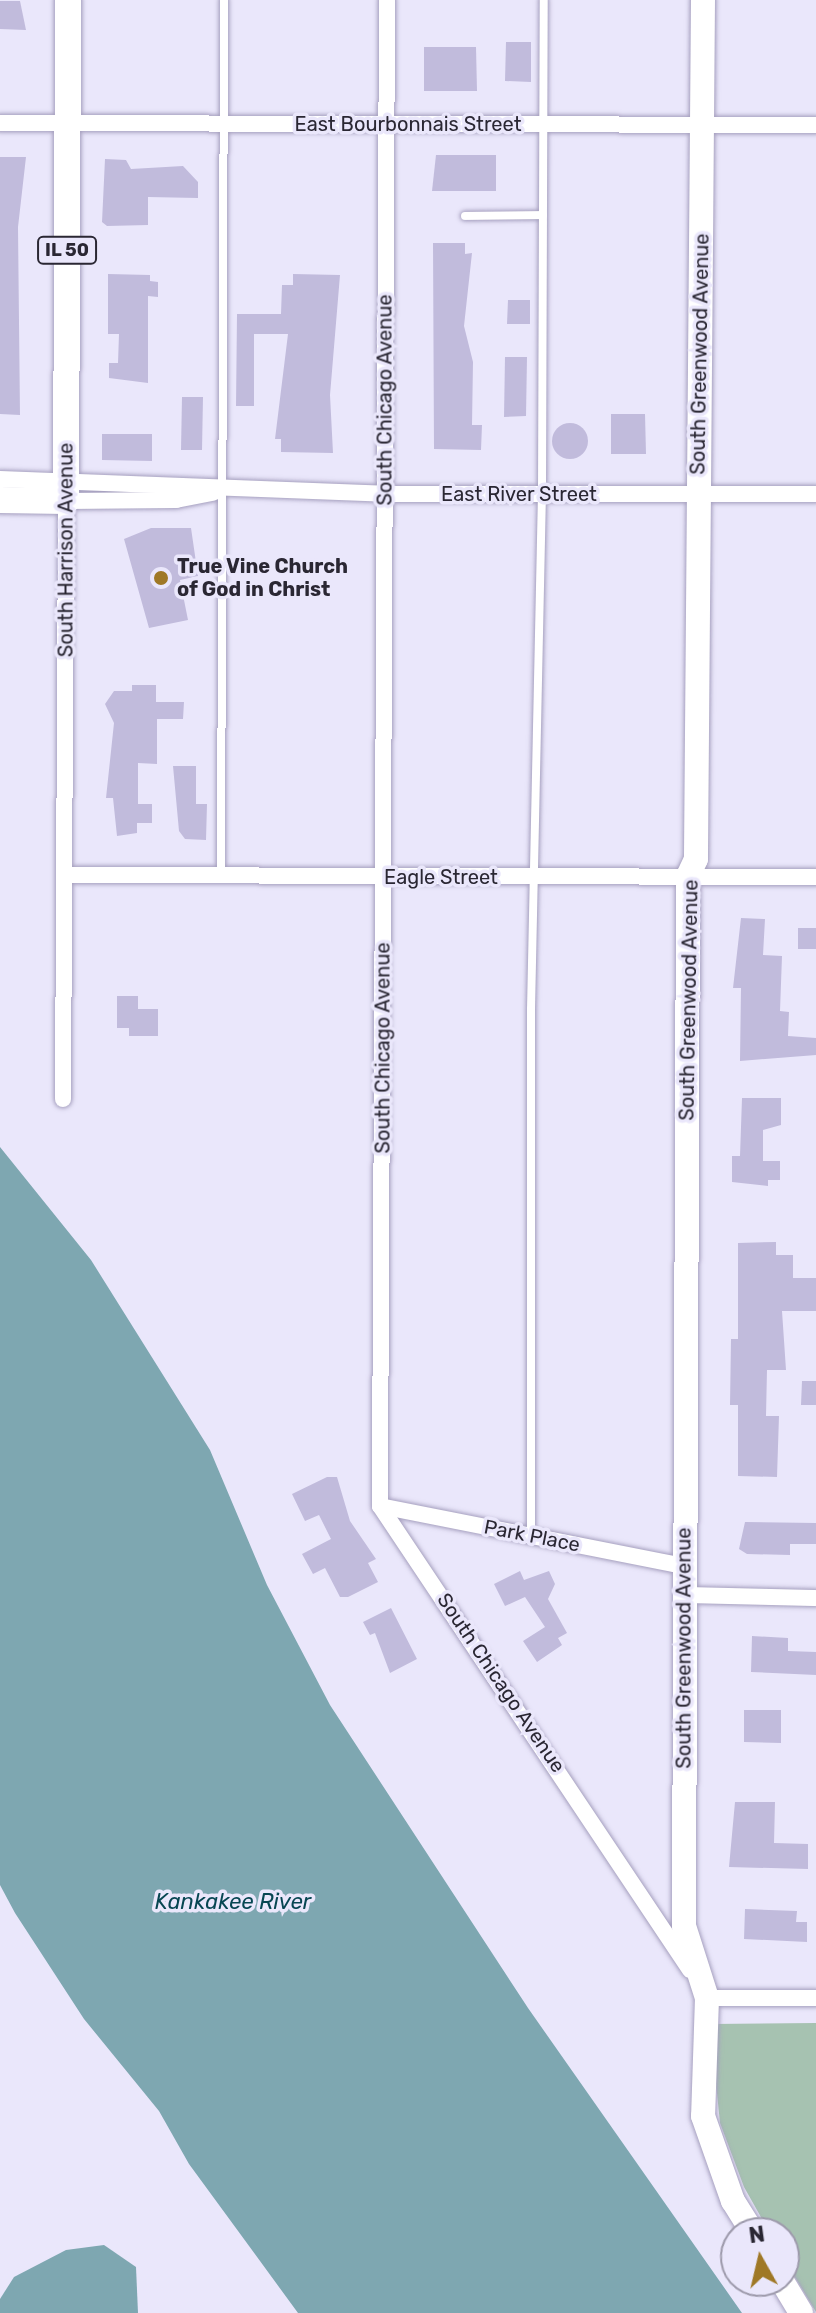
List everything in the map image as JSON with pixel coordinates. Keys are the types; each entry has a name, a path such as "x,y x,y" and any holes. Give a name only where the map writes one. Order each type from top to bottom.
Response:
{"main road":[{"name":"South Harrison Avenue","path":"66,490 68,0"},
{"name":"East River Street","path":"0,500 66,490"}],"street":[{"name":"South Chicago Avenue","path":"387,0 380,1506 652,1905 707,1998"},
{"name":"South Greenwood Avenue","path":"703,0 696,859 688,876 684,1926 707,1998 703,2116 733,2201 743,2217"},
{"name":"East Bourbonnais Street","path":"0,123 816,125"},
{"name":"East River Street","path":"0,479 66,490 176,500 223,491 816,494"},
{"name":"South Harrison Avenue","path":"63,1099 66,490"},
{"name":"Eagle Street","path":"65,875 816,877"},
{"name":"Park Place","path":"380,1506 684,1566"},
{"path":"684,1595 816,1598"},
{"path":"707,1998 816,1998"}],"lane":[{"path":"221,877 224,0"},
{"path":"531,1536 534,877 542,494 544,0"},
{"path":"465,216 543,215"}],"shaded area":[{"path":"816,2023 816,2312 800,2286 800,2217 761,2217 744,2187 720,2123 710,2024"}],"water":[{"name":"Kankakee River","path":"0,1147 91,1260 210,1450 267,1585 330,1705 528,2008 720,2282 720,2297 731,2297 742,2313 298,2313 189,2164 159,2111 84,2019 0,1885"},
{"path":"104,2245 136,2267 138,2313 0,2313 0,2299 14,2277 66,2250"}],"building":[{"path":"0,1 20,1 26,30 0,29"},
{"path":"506,42 531,42 531,82 505,81"},
{"path":"424,47 476,47 477,91 424,91"},
{"path":"436,155 496,155 496,191 432,191"},
{"path":"0,157 26,157 18,227 20,415 0,414"},
{"path":"105,159 126,160 131,169 183,166 198,182 198,198 148,197 148,225 107,226 102,222"},
{"path":"433,243 465,243 465,254 472,253 464,326 473,362 472,425 482,425 481,450 434,449"},
{"path":"108,274 150,275 150,281 158,282 158,297 148,296 148,383 109,378 109,363 118,363 119,334 108,334"},
{"path":"293,274 340,275 330,395 333,453 281,452 281,439 275,439 288,334 254,334 254,406 236,406 237,314 281,314 282,285 293,285"},
{"path":"508,300 530,300 530,324 507,324"},
{"path":"505,357 527,357 526,416 504,417"},
{"path":"182,397 203,397 202,450 181,450"},
{"path":"611,414 645,414 646,454 611,454"},
{"path":"570,423 582,429 588,441 582,453 570,459 558,453 552,441 558,429"},
{"path":"102,434 152,434 152,461 102,460"},
{"name":"True Vine Church of God in Christ","path":"151,528 191,528 198,576 180,580 188,620 149,628 124,539"},
{"path":"132,685 156,685 156,702 184,702 183,719 157,719 157,764 138,763 138,804 152,804 152,823 137,823 137,833 117,836 113,798 106,798 114,723 105,704 114,691 132,691"},
{"path":"173,766 196,766 196,804 207,804 206,840 185,839 179,831"},
{"path":"741,918 765,919 763,955 782,956 780,1011 789,1012 788,1036 816,1038 816,1055 740,1061 741,988 733,988"},
{"path":"798,928 816,928 816,949 798,949"},
{"path":"117,996 138,996 138,1009 158,1009 158,1036 129,1036 129,1028 117,1028"},
{"path":"742,1098 781,1098 781,1125 763,1130 763,1161 780,1161 780,1180 768,1180 768,1186 732,1182 732,1156 740,1156"},
{"path":"776,1242 776,1255 793,1255 793,1278 816,1278 816,1311 782,1311 786,1370 767,1370 766,1416 779,1416 777,1477 738,1476 738,1405 730,1405 731,1339 738,1339 738,1243"},
{"path":"802,1381 816,1381 816,1405 801,1405"},
{"path":"327,1477 337,1477 350,1521 376,1559 368,1563 378,1582 348,1597 340,1597 325,1568 313,1574 302,1554 331,1539 319,1515 305,1521 292,1494"},
{"path":"745,1522 816,1523 816,1544 790,1544 790,1555 747,1554 739,1549"},
{"path":"520,1571 524,1580 549,1571 555,1584 548,1599 567,1633 558,1638 562,1645 537,1662 523,1641 545,1627 525,1597 505,1606 494,1584"},
{"path":"391,1608 417,1659 390,1673 375,1633 370,1635 363,1622"},
{"path":"752,1636 788,1638 788,1651 816,1652 816,1675 751,1672"},
{"path":"744,1710 781,1710 781,1743 744,1742"},
{"path":"735,1802 775,1802 774,1843 808,1844 808,1869 729,1867"},
{"path":"745,1909 797,1911 796,1922 807,1922 807,1942 744,1939"}],"place":[{"name":"True Vine Church of God in Christ","path":"161,578"}]}
